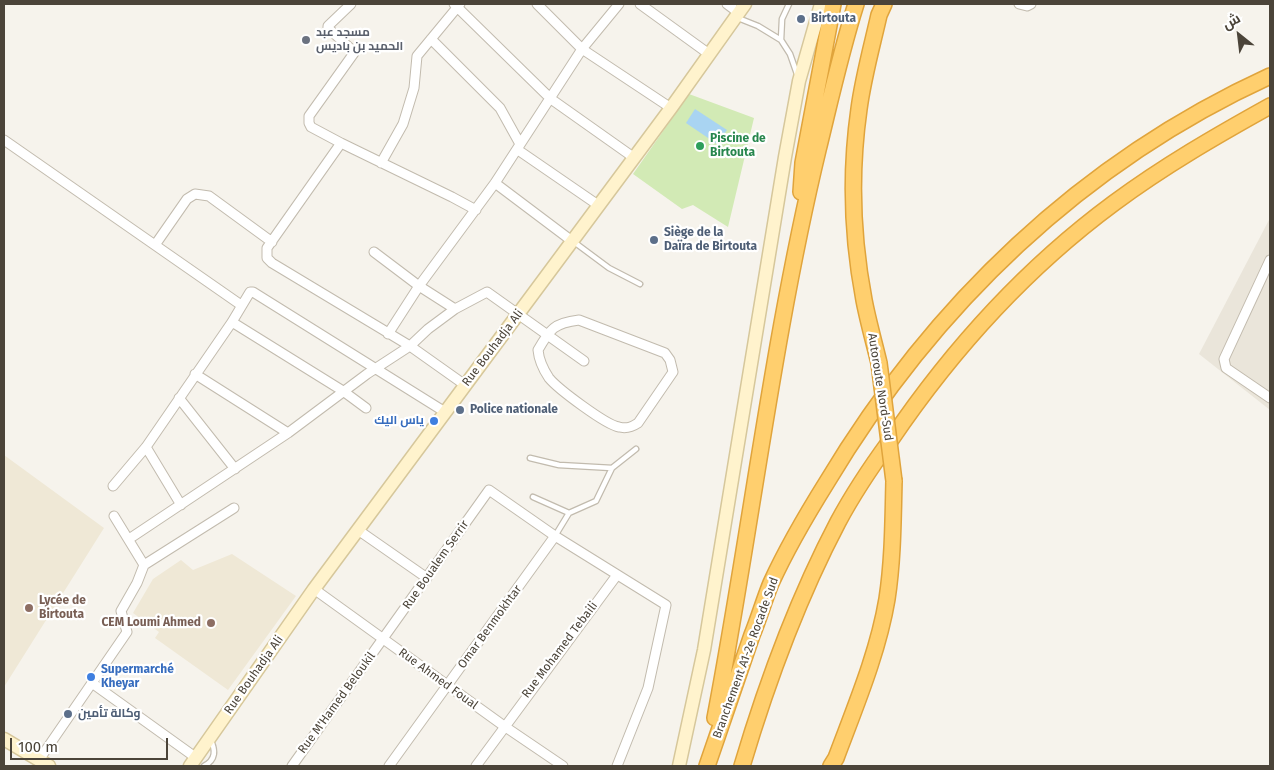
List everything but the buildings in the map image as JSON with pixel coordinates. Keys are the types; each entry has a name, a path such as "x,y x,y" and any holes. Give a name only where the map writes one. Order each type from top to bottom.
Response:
{"highway":[{"path":"797,246 802,163 832,4"},
{"path":"706,766 730,641 784,312 804,208 832,88 856,4"},
{"name":"Autoroute Nord-Sud","path":"832,766 870,663 887,600 892,548 894,481 879,363 864,300 856,247 853,205 854,159 859,108 878,15 884,4"},
{"name":"Branchement A1-2e Rocade Sud","path":"706,766 771,583 807,514 845,451 892,383 993,267 1044,220 1133,153 1230,94 1270,76"},
{"path":"742,766 771,675 810,580 839,521 869,471 915,403 959,348 1012,292 1048,258 1113,204 1166,166 1270,106"}],"main road":[{"path":"679,766 704,650 762,289 799,81 821,4"},
{"name":"Rue Bouhadja Ali","path":"196,763 210,738 314,589 741,11"},
{"path":"4,739 44,763"}],"street":[{"path":"351,4 328,28 354,53 309,116 311,127 476,210"},
{"path":"537,4 582,49 671,108"},
{"path":"388,334 419,286 495,183 582,49 619,4"},
{"path":"640,4 709,54"},
{"path":"727,4 741,11"},
{"path":"1019,4 1027,6 1031,4"},
{"path":"381,163 403,124 414,88 417,56 457,5 551,99 633,157"},
{"path":"431,39 500,108 519,147 598,205"},
{"path":"4,140 241,305"},
{"path":"341,143 272,242 266,252 269,261 410,346 465,384"},
{"path":"495,183 572,241"},
{"path":"155,245 187,199 200,194 209,196 272,242"},
{"path":"374,252 419,286 455,309"},
{"path":"1270,260 1224,359 1226,368 1270,398"},
{"path":"113,486 146,447 232,322 248,294 252,292 445,412"},
{"path":"129,539 288,433 343,391 410,346 428,329 455,309 487,292 584,361"},
{"path":"579,320 665,353 670,360 673,372 638,423 630,428 618,427 572,399 550,380 540,363 538,350 547,334 552,328 564,322 579,320"},
{"path":"232,322 343,391 366,408"},
{"path":"195,374 288,433"},
{"path":"179,398 236,469"},
{"path":"146,447 181,505"},
{"name":"Rue Boualem Serrir","path":"383,640 489,490 555,536"},
{"path":"44,763 92,683 127,632 121,611 137,583 144,565 234,508"},
{"path":"114,516 144,565"},
{"path":"358,530 427,578"},
{"path":"555,536 666,605 648,688 616,766"},
{"name":"Omar Benmokhtar","path":"389,766 555,536"},
{"name":"Rue Mohamed Tebaili","path":"476,766 617,575"},
{"name":"Rue Ahmed Foual","path":"314,589 383,640 563,766"},
{"name":"Rue M'Hamed Beloukil","path":"292,766 383,640"},
{"path":"92,683 196,763"}],"lane":[{"path":"781,40 782,19 789,4"},
{"path":"741,11 758,26 781,40 790,54 799,81"},
{"path":"572,241 609,268 640,284"},
{"path":"555,536 569,513 596,501 612,468 636,450"},
{"path":"530,458 559,465 612,468"},
{"path":"533,497 569,513"}],"shaded area":[{"path":"1270,218 1270,410 1199,354"},
{"name":"Lycée de Birtouta","path":"4,455 104,528 4,687"},
{"name":"CEM Loumi Ahmed","path":"232,554 296,596 228,690 155,638 159,632 133,613 153,579 181,560 193,570"}],"green space":[{"name":"Piscine de Birtouta","path":"689,94 754,118 728,227 693,205 682,209 633,174"}],"water":[{"path":"695,109 727,130 717,144 686,123"}],"place":[{"name":"Birtouta","path":"801,19"},
{"name":"مسجد عبد الحميد بن باديس","path":"306,40"},
{"name":"Piscine de Birtouta","path":"700,146"},
{"name":"Siège de la Daïra de Birtouta","path":"654,240"},
{"name":"Police nationale","path":"460,410"},
{"name":"ياس اليك","path":"434,421"},
{"name":"Lycée de Birtouta","path":"29,608"},
{"name":"CEM Loumi Ahmed","path":"211,623"},
{"name":"Supermarché Kheyar","path":"91,677"},
{"name":"وكالة تأمين","path":"68,714"}]}
